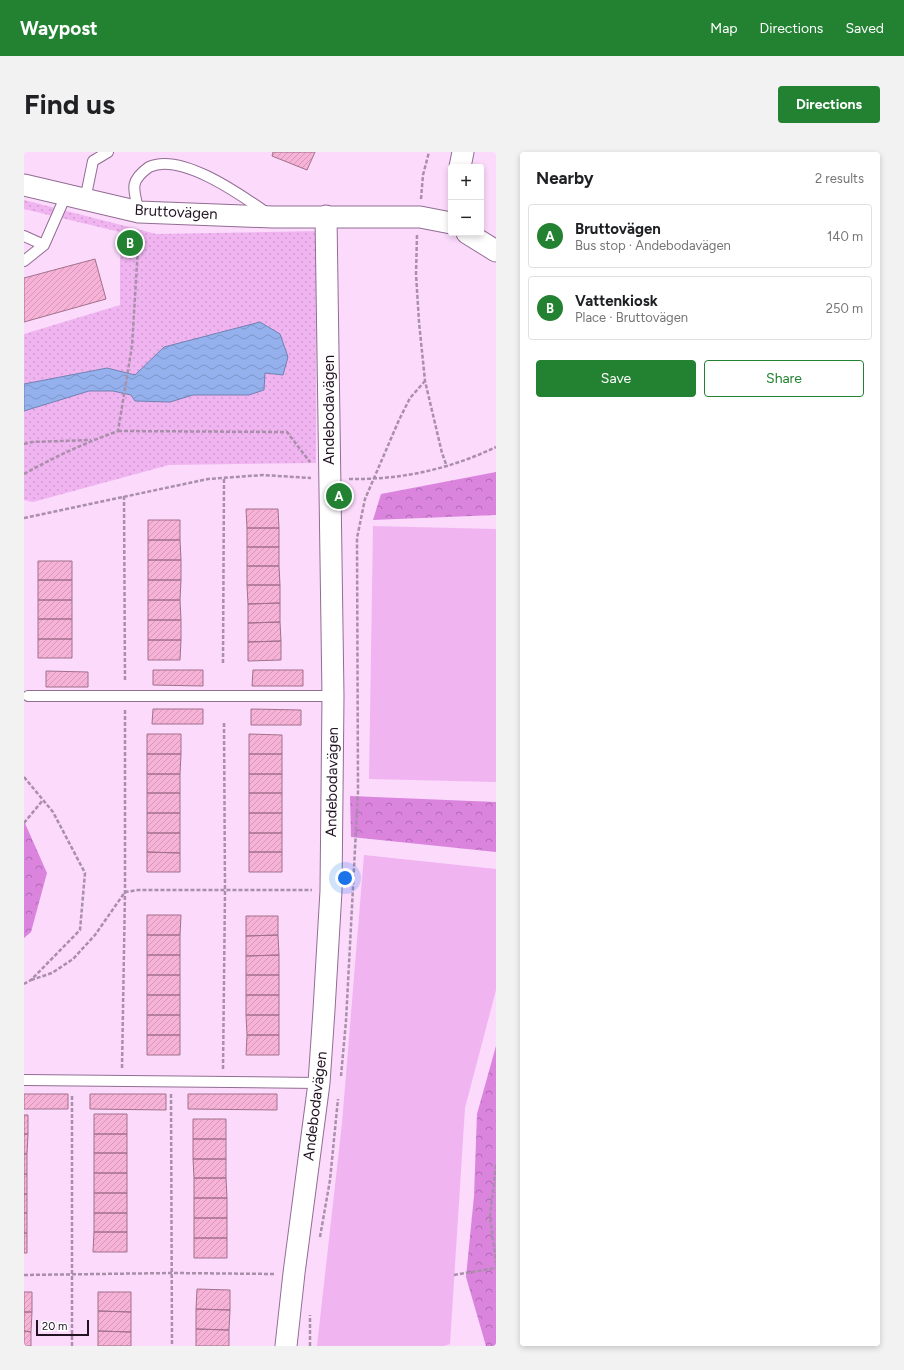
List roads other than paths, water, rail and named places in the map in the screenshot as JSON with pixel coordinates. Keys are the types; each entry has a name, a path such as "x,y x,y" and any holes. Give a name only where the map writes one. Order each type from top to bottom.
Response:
{"street":[{"path":"461,164 463,152"},
{"name":"Bruttovägen","path":"24,185 139,212 272,217 326,216 420,218 448,223"},
{"name":"Andebodavägen","path":"286,1346 319,1083 331,890 333,696 326,479 330,453 326,216"},
{"name":"Bruttovägen","path":"473,236 496,251"}],"lane":[{"path":"24,261 44,245 76,197 93,162 108,152"},
{"path":"139,212 133,187 139,174 153,163 170,160 194,166 218,179 272,217"},
{"path":"24,236 44,245"},
{"path":"28,696 333,696"},
{"path":"24,1080 319,1083"}],"water":[{"path":"260,322 280,334 288,357 283,375 265,373 264,390 249,395 193,395 170,402 135,401 131,395 113,391 89,391 24,411 24,384 107,368 135,375 164,347"}],"place":[{"name":"Vattenkiosk","path":"130,243"},
{"name":"Bruttovägen","path":"339,496"}]}
